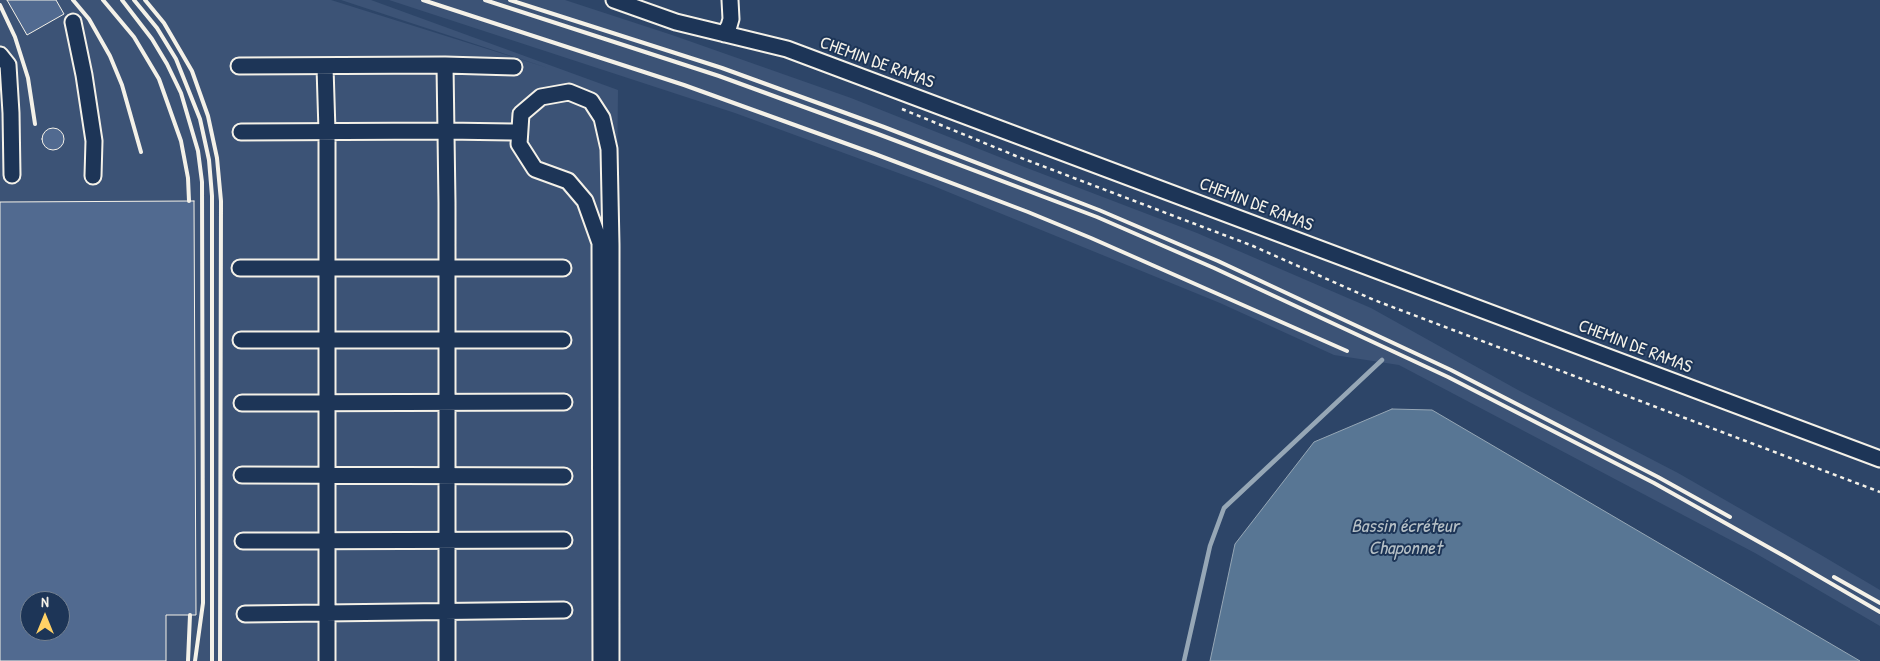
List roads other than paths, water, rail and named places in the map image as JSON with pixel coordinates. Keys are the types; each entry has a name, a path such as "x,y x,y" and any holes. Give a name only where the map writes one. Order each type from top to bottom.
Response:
{"street":[{"name":"CHEMIN DE RAMAS","path":"614,0 676,22 763,42 796,52 1880,459"},
{"path":"724,34 731,19 730,0"},
{"path":"73,22 84,75 94,141 93,176"},
{"path":"0,55 8,65 12,175"},
{"path":"445,65 447,661"},
{"path":"239,66 445,65 514,67"},
{"path":"325,67 327,131 327,661"},
{"path":"601,661 600,243 586,201 568,182 535,169 519,144 521,114 541,96 569,92 591,101 602,118 609,149 611,245 611,661"},
{"path":"241,132 512,132"},
{"path":"240,268 563,268"},
{"path":"241,340 563,340"},
{"path":"242,403 447,404 564,402"},
{"path":"242,474 564,476"},
{"path":"243,541 564,540"},
{"path":"244,614 564,610"}],"water":[{"name":"Bassin écréteur Chaponnet","path":"1392,409 1432,410 1860,661 1210,661 1235,544 1314,442"}],"waterway":[{"path":"1184,661 1210,546 1224,508 1382,360"}],"railway":[{"path":"73,0 89,19 110,56 122,85 141,152"},
{"path":"103,0 134,37 159,79 181,141 188,178 189,201"},
{"path":"122,0 152,39 181,93 198,151 202,182 203,603 195,661"},
{"path":"134,0 157,28 176,59 200,119 209,160 212,196 212,661"},
{"path":"145,0 164,23 192,71 208,116 217,158 221,201 220,661"},
{"path":"423,0 684,85 1028,212 1347,351"},
{"path":"485,0 719,76 878,134 1097,217 1214,268 1448,377 1654,483 1880,612"},
{"path":"510,0 722,68 884,127 1099,210 1218,261 1451,370 1658,477 1730,517"},
{"path":"0,5 15,37 28,78 35,124"},
{"path":"1834,577 1880,603"},
{"path":"188,661 190,615"}]}
